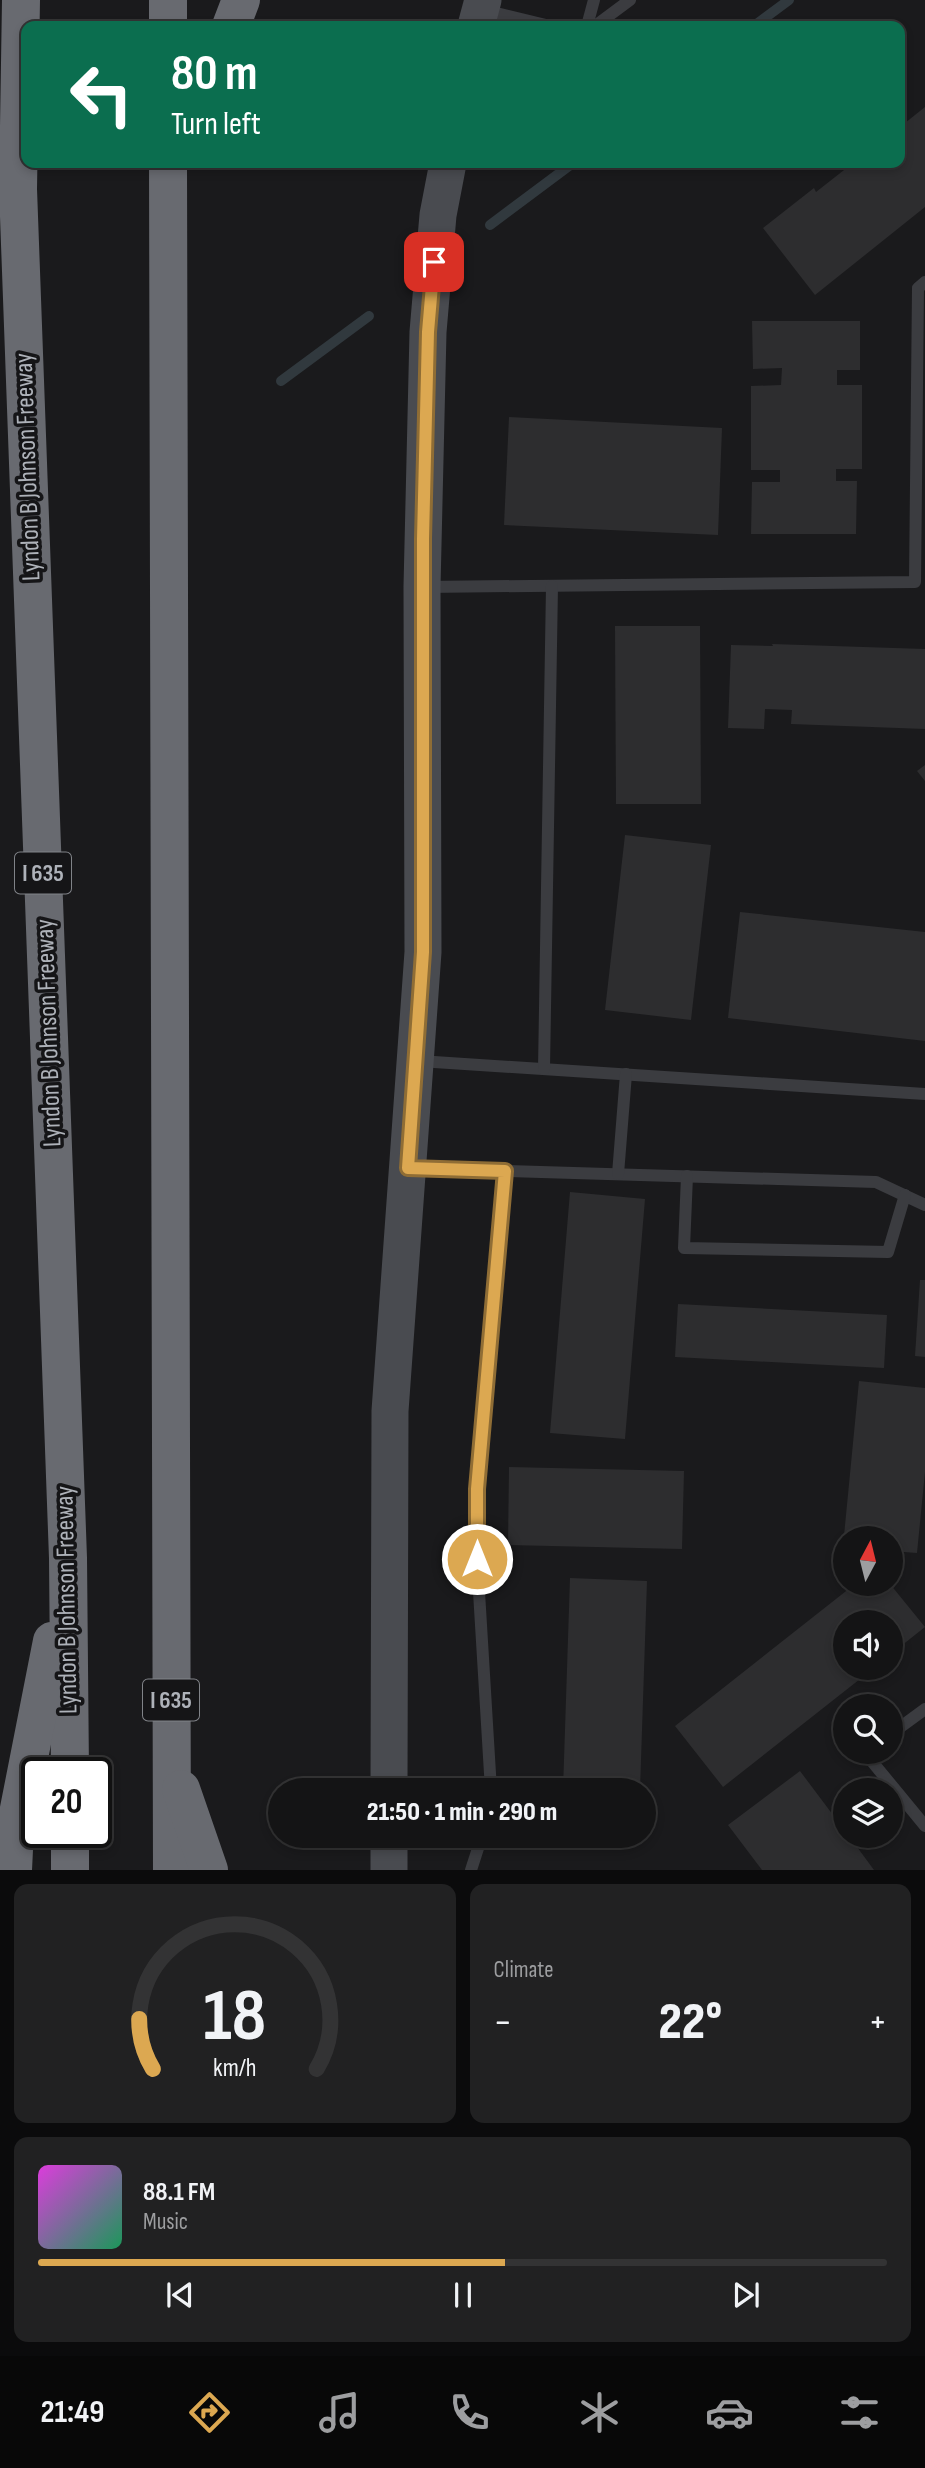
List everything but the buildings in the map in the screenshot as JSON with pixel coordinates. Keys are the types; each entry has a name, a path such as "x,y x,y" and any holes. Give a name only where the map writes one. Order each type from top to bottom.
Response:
{"highway":[{"path":"8,0 18,189"},
{"name":"Lyndon B Johnson Freeway","path":"21,0 18,189 68,1558 70,1757"},
{"path":"168,0 168,21"},
{"path":"233,21 241,0"},
{"name":"I 635","path":"172,174 172,1870"},
{"path":"13,1870 15,1829 68,1558"},
{"path":"171,1761 209,1870"},
{"path":"70,1848 70,1870"}],"main road":[{"path":"389,1778 390,1411 423,952 422,587 428,332 438,215 447,168"},
{"path":"389,1848 389,1870"}],"lane":[{"path":"588,21 594,0"},
{"path":"602,21 630,0"},
{"path":"480,12 525,21"},
{"path":"422,587 920,582 918,288 925,282"},
{"path":"544,1069 552,586"},
{"path":"415,1060 925,1094"},
{"path":"618,1174 626,1074"},
{"path":"408,1168 876,1182 925,1205"},
{"path":"490,1778 477,1559 477,1489 505,1171"},
{"path":"687,1176 684,1248 888,1252 905,1195"},
{"path":"903,1725 925,1709"},
{"path":"874,1764 925,1826"},
{"path":"471,1870 478,1848"}],"waterway":[{"path":"761,21 789,0"},
{"path":"490,225 566,168"},
{"path":"281,381 369,316"}],"route":[{"path":"434,262 428,332 424,444 423,952 408,1168 505,1171 477,1489 477,1559"}]}
